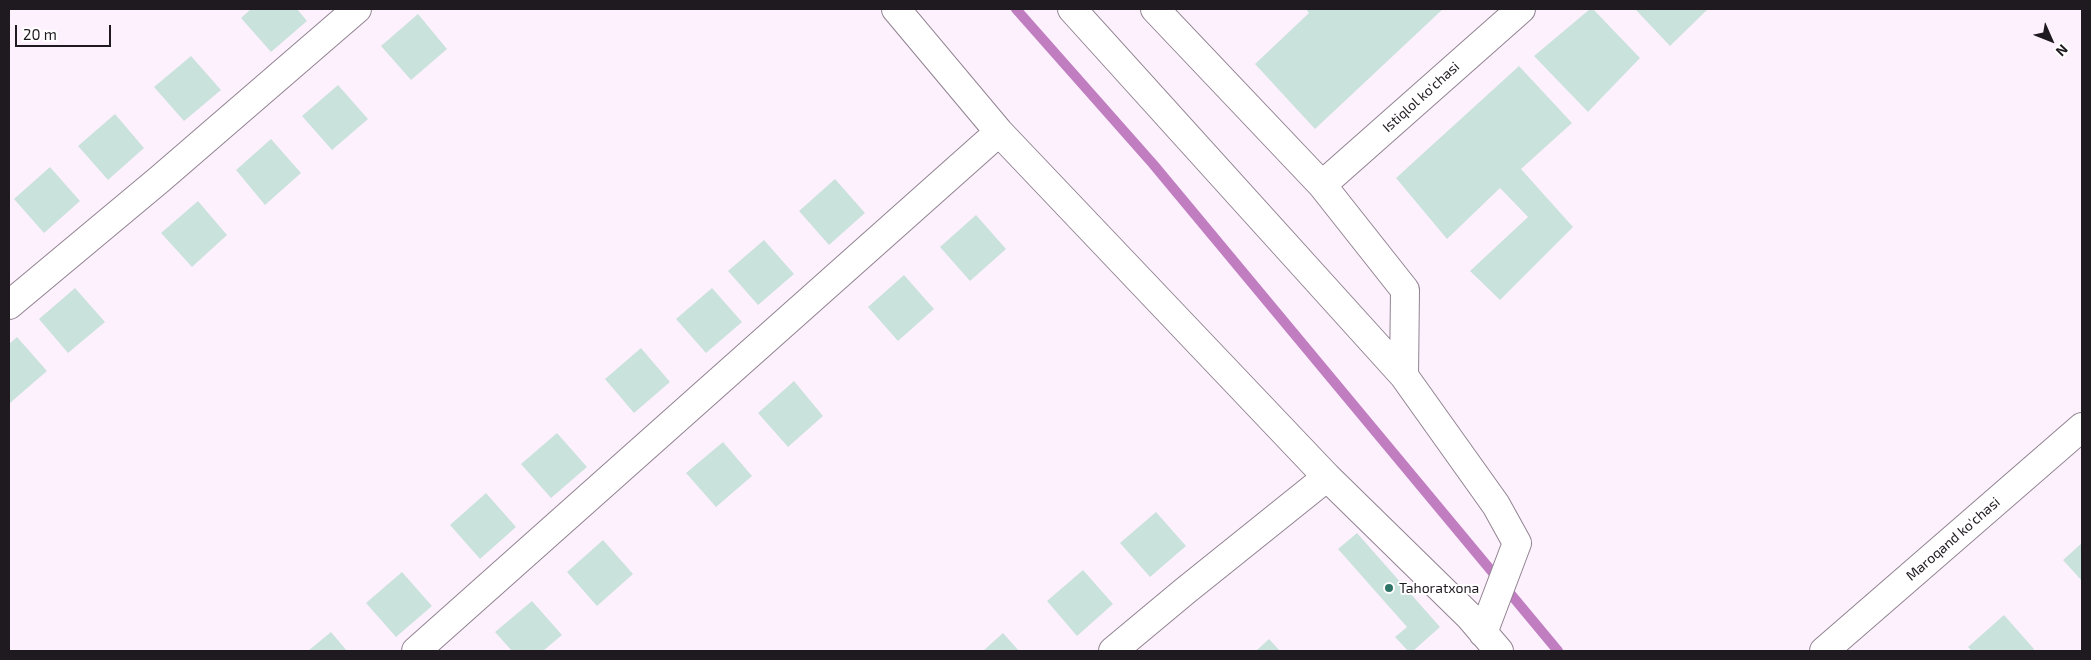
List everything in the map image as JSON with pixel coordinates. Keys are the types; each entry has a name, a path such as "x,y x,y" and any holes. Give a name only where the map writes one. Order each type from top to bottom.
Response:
{"street":[{"path":"9,304 160,179 357,9"},
{"path":"896,9 999,132 1327,477 1469,616 1491,642"},
{"path":"1072,9 1404,376 1496,505 1517,543 1491,642"},
{"path":"1155,9 1322,185 1405,290 1404,376"},
{"name":"Istiqlol ko'chasi","path":"1322,185 1521,9"},
{"path":"416,651 999,132"},
{"name":"Maroqand ko'chasi","path":"1824,651 2082,427"},
{"path":"1113,651 1327,477"}],"building":[{"path":"251,9 297,9 307,21 271,52 241,18"},
{"path":"1306,9 1443,9 1315,129 1255,64 1309,13"},
{"path":"1590,9 1593,9 1640,58 1588,112 1534,56"},
{"path":"1635,9 1708,9 1670,46"},
{"path":"418,14 447,49 411,80 381,46"},
{"path":"191,56 221,90 184,121 154,87"},
{"path":"1519,66 1572,123 1521,169 1573,227 1500,300 1470,271 1528,217 1500,188 1447,239 1396,178"},
{"path":"338,85 368,119 332,150 302,116"},
{"path":"115,114 144,148 108,180 78,146"},
{"path":"271,139 301,173 265,205 236,170"},
{"path":"50,167 80,201 44,233 14,199"},
{"path":"835,179 865,213 829,245 799,211"},
{"path":"198,201 227,235 192,267 161,233"},
{"path":"976,215 1006,249 970,281 940,247"},
{"path":"764,240 794,274 758,305 728,271"},
{"path":"904,275 934,309 898,341 868,307"},
{"path":"75,288 105,322 68,353 39,319"},
{"path":"712,288 742,322 706,353 676,319"},
{"path":"17,337 47,371 10,403 9,344"},
{"path":"641,348 670,382 634,413 605,379"},
{"path":"794,381 823,416 788,447 758,413"},
{"path":"557,433 587,467 551,498 521,464"},
{"path":"723,442 752,476 716,507 686,473"},
{"path":"486,493 516,527 480,559 450,525"},
{"path":"1156,512 1186,546 1150,577 1120,543"},
{"name":"Tahoratxona","path":"1357,533 1440,627 1413,651 1408,651 1395,637 1407,627 1338,549"},
{"path":"603,540 633,574 597,606 567,572"},
{"path":"2082,543 2082,581 2063,560"},
{"path":"1083,570 1113,604 1077,636 1047,601"},
{"path":"402,572 432,606 396,637 366,603"},
{"path":"532,601 562,635 543,651 512,651 495,632"},
{"path":"2004,615 2034,649 2032,651 1972,651 1968,647"},
{"path":"331,632 347,651 308,651"},
{"path":"1003,633 1019,651 983,651"},
{"path":"1269,639 1280,651 1256,651"}],"waterway":[{"path":"1016,9 1153,164 1558,651"}],"place":[{"name":"Tahoratxona","path":"1389,588"}]}
